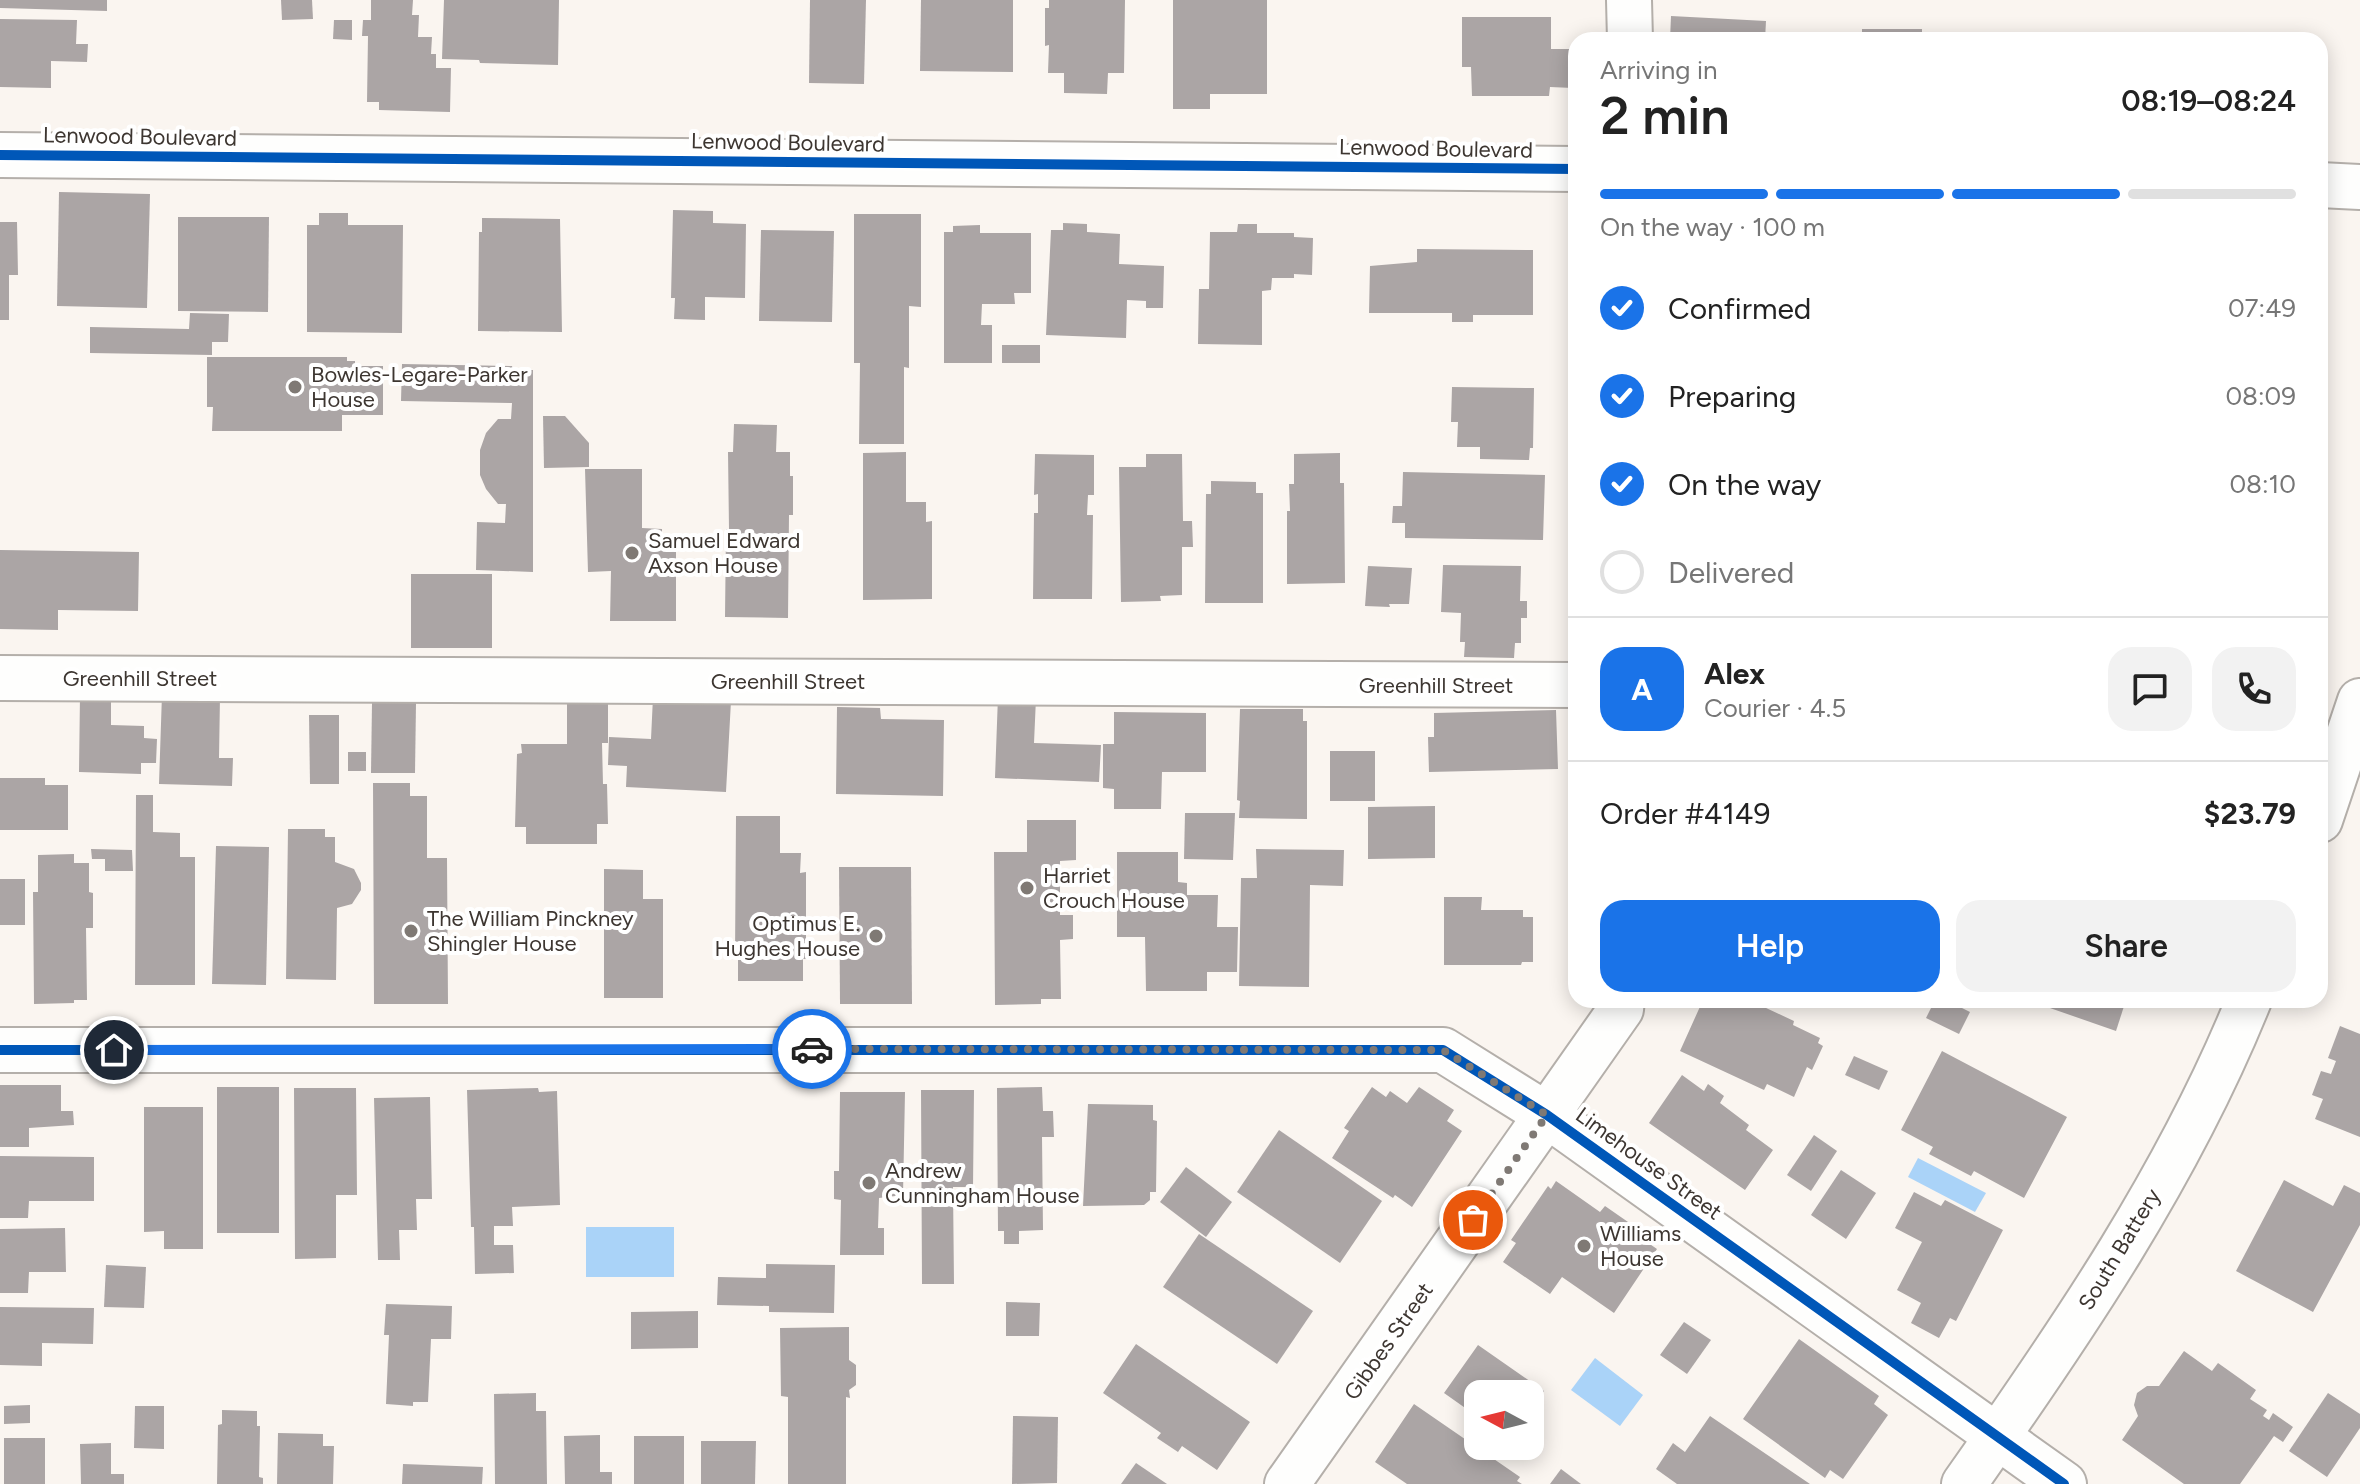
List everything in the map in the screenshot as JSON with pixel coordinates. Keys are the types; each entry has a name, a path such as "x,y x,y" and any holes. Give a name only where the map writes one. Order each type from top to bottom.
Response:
{"street":[{"path":"1629,0 1630,32"},
{"name":"Lenwood Boulevard","path":"0,155 1568,169"},
{"path":"2328,185 2360,187"},
{"name":"Greenhill Street","path":"0,678 1568,685"},
{"path":"2328,796 2360,701"},
{"name":"Gibbes Street","path":"1287,1484 1620,1008"},
{"name":"South Battery","path":"1964,1484 2109,1270 2190,1128 2245,1008"},
{"name":"Limehouse Street","path":"0,1050 1443,1050 1547,1115 2064,1484"}],"water":[{"path":"1918,1158 1986,1193 1975,1212 1908,1177"},
{"path":"586,1227 674,1227 674,1277 586,1277"},
{"path":"1595,1358 1643,1395 1620,1426 1571,1390"}],"building":[{"path":"0,0 107,0 107,11 0,8"},
{"path":"281,0 312,0 313,19 282,20"},
{"path":"371,0 413,0 412,15 419,15 418,37 432,37 431,54 436,54 436,68 451,68 450,112 379,110 379,102 367,102 368,36 362,36 363,20 371,20"},
{"path":"444,0 559,0 558,65 442,59"},
{"path":"810,0 866,0 864,84 809,83"},
{"path":"921,0 1013,0 1013,72 920,71"},
{"path":"1049,0 1125,0 1124,73 1108,73 1107,94 1064,93 1064,73 1048,73 1045,8 1049,8"},
{"path":"1173,0 1267,0 1267,94 1210,94 1210,109 1173,109"},
{"path":"1671,16 1766,21 1765,32 1670,32"},
{"path":"1462,17 1551,17 1551,49 1568,49 1568,88 1550,87 1549,96 1472,96 1471,67 1462,67"},
{"path":"0,19 77,20 76,44 88,44 87,62 51,61 51,88 0,87"},
{"path":"334,20 352,20 352,40 333,39"},
{"path":"1862,29 1922,29 1922,32 1862,32"},
{"path":"59,192 150,194 147,308 57,306"},
{"path":"673,210 713,211 713,223 746,224 745,298 705,297 705,320 674,319 675,298 671,298"},
{"path":"319,213 348,213 348,225 403,225 402,333 307,332 307,225 319,225"},
{"path":"854,214 921,214 921,307 909,306 909,368 904,367 904,444 859,444 860,363 854,363"},
{"path":"178,217 269,217 268,312 178,311"},
{"path":"482,218 560,219 562,332 478,331 479,232 482,232"},
{"path":"0,222 17,222 18,275 9,275 9,320 0,320"},
{"path":"1063,223 1087,224 1087,232 1120,234 1119,264 1164,266 1163,308 1146,308 1146,301 1127,300 1126,338 1046,335 1051,230 1063,230"},
{"path":"1238,224 1257,224 1257,233 1294,233 1294,237 1313,238 1312,275 1272,278 1271,290 1262,291 1262,345 1198,344 1199,289 1209,289 1210,232 1237,232"},
{"path":"980,225 980,233 1031,233 1031,293 1014,293 1015,304 982,304 981,325 992,325 992,363 944,363 944,232 953,232 953,226"},
{"path":"761,230 834,231 832,322 759,321"},
{"path":"1417,249 1533,250 1533,315 1473,315 1473,322 1452,322 1452,313 1369,313 1370,266 1417,262"},
{"path":"190,313 229,314 228,342 212,342 212,355 90,353 90,327 189,329"},
{"path":"1002,345 1040,345 1040,363 1002,363"},
{"name":"Bowles-Legare-Parker House","path":"207,357 347,357 347,361 355,361 355,366 383,366 383,415 342,415 342,431 212,431 213,407 207,407"},
{"path":"402,364 512,366 513,370 533,370 533,572 476,570 477,522 505,523 506,504 498,504 486,489 480,475 480,450 486,433 498,419 511,419 512,403 401,401"},
{"path":"1452,387 1534,388 1533,448 1530,448 1529,460 1480,459 1480,447 1457,447 1458,422 1451,422"},
{"path":"543,416 565,416 589,443 589,467 544,468"},
{"path":"734,424 777,425 776,452 790,452 793,515 789,515 788,618 725,617 728,452 733,452"},
{"path":"906,452 906,502 926,502 926,522 932,521 932,599 863,600 863,453"},
{"path":"1340,453 1340,483 1344,483 1345,583 1287,584 1287,511 1290,511 1289,484 1294,484 1294,454"},
{"path":"1035,454 1094,455 1094,495 1088,495 1087,515 1093,515 1092,599 1033,599 1034,513 1038,513 1038,494 1034,495"},
{"path":"1146,454 1182,454 1183,521 1192,521 1193,547 1182,547 1182,595 1160,596 1161,601 1121,602 1119,467 1146,467"},
{"name":"Samuel Edward Axson House","path":"585,469 642,469 642,528 662,529 662,535 676,535 676,621 610,621 611,571 588,572"},
{"path":"1403,472 1545,475 1543,540 1405,538 1405,523 1392,523 1393,506 1402,506"},
{"path":"1211,481 1256,482 1256,493 1263,493 1263,603 1205,603 1206,494 1211,494"},
{"path":"0,550 139,552 138,611 58,610 58,630 0,629"},
{"path":"1443,565 1521,566 1520,601 1527,601 1527,618 1521,618 1521,643 1515,643 1514,658 1464,657 1465,642 1460,642 1461,613 1441,612"},
{"path":"1368,566 1412,568 1409,604 1365,606"},
{"path":"411,574 492,574 492,648 411,648"},
{"path":"162,694 220,696 219,758 233,758 232,786 159,784"},
{"path":"80,695 111,695 111,725 144,726 144,738 157,739 156,763 141,763 141,774 79,772"},
{"path":"998,696 1036,698 1034,743 1101,745 1099,782 995,778"},
{"path":"653,697 731,701 726,792 626,787 627,766 608,765 609,737 651,739"},
{"path":"567,701 608,701 608,743 602,743 608,824 597,824 597,844 526,844 526,827 515,827 517,754 522,753 521,744 567,744"},
{"path":"372,703 416,703 415,773 371,773"},
{"path":"837,707 880,708 881,719 944,720 943,796 836,794"},
{"path":"1240,709 1303,709 1303,721 1307,721 1307,819 1239,818"},
{"path":"1556,710 1558,769 1429,772 1428,737 1434,737 1434,713"},
{"path":"1114,712 1206,713 1206,772 1162,772 1161,809 1114,809 1114,789 1103,788 1103,744 1114,744"},
{"path":"309,715 339,715 339,784 310,784"},
{"path":"1330,751 1375,751 1375,801 1330,801"},
{"path":"348,752 366,752 366,771 348,771"},
{"path":"0,778 45,778 45,785 68,785 68,830 0,830"},
{"name":"The William Pinckney Shingler House","path":"373,783 410,783 410,796 427,796 427,858 447,858 448,1004 374,1004"},
{"path":"136,795 153,795 153,832 180,833 180,857 195,857 195,985 135,985"},
{"path":"1435,806 1435,858 1368,859 1368,807"},
{"path":"1185,813 1235,813 1233,860 1184,859"},
{"path":"736,816 780,816 780,853 801,853 800,873 806,872 803,981 738,981 738,957 735,957"},
{"name":"Harriet Crouch House","path":"1027,820 1076,820 1076,860 1060,861 1060,915 1073,915 1073,939 1060,940 1061,999 1041,999 1041,1004 995,1005 994,852 1027,852"},
{"path":"288,829 325,829 325,837 335,837 335,862 354,869 361,883 361,890 352,904 337,908 336,980 286,979"},
{"path":"216,846 269,847 266,985 212,984"},
{"path":"91,849 132,850 133,871 105,871 105,859 92,859"},
{"path":"1256,849 1344,850 1343,886 1310,885 1309,987 1239,986 1241,878 1257,878"},
{"path":"1117,852 1178,852 1178,882 1187,883 1187,895 1218,895 1217,927 1238,927 1237,972 1207,972 1207,991 1146,991 1145,937 1117,937"},
{"path":"74,854 74,863 89,863 89,892 93,893 93,928 86,928 87,1000 34,1004 33,892 38,892 38,855"},
{"name":"Optimus E. Hughes House","path":"839,867 911,867 912,1004 840,1004"},
{"path":"604,869 643,870 643,899 663,899 663,998 604,998"},
{"path":"0,879 25,879 25,925 0,925"},
{"path":"1444,897 1482,897 1481,910 1523,910 1523,917 1533,917 1533,962 1522,962 1521,965 1444,965"},
{"path":"1699,1008 1766,1008 1820,1038 1818,1043 1823,1046 1812,1070 1807,1067 1794,1097 1767,1084 1764,1090 1680,1051"},
{"path":"1931,1008 1962,1008 1970,1012 1959,1034 1926,1018"},
{"path":"2050,1008 2123,1008 2116,1031"},
{"path":"2340,1026 2360,1034 2360,1137 2315,1119 2323,1099 2312,1095 2321,1071 2331,1074 2336,1061 2328,1058"},
{"path":"1942,1051 2067,1117 2024,1198 1974,1171 1971,1176 1929,1154 1933,1147 1901,1130"},
{"path":"1854,1056 1888,1071 1879,1090 1845,1075"},
{"path":"1682,1075 1704,1091 1708,1084 1724,1096 1720,1103 1749,1125 1746,1130 1773,1150 1745,1190 1649,1123"},
{"path":"0,1085 61,1085 61,1111 73,1111 74,1125 29,1128 29,1147 0,1147"},
{"path":"217,1087 279,1087 279,1233 217,1233"},
{"path":"1042,1087 1043,1111 1053,1111 1054,1137 1042,1137 1043,1230 1019,1231 1019,1244 1004,1244 1004,1231 998,1231 997,1088"},
{"path":"1372,1087 1386,1097 1390,1091 1407,1103 1419,1087 1454,1110 1447,1121 1462,1131 1412,1207 1332,1158 1349,1131 1344,1128"},
{"path":"294,1088 356,1088 357,1195 336,1195 336,1258 295,1259"},
{"path":"538,1088 539,1092 557,1091 560,1205 512,1207 513,1226 494,1226 494,1245 513,1245 514,1273 475,1274 467,1090"},
{"path":"921,1090 974,1090 973,1187 953,1187 954,1284 922,1284"},
{"name":"Andrew Cunningham House","path":"840,1092 905,1092 903,1195 879,1198 878,1228 884,1228 884,1255 840,1255 841,1200 834,1199 834,1171 839,1171"},
{"path":"430,1097 432,1199 416,1199 417,1230 399,1230 400,1260 378,1260 374,1098"},
{"path":"1088,1104 1153,1105 1153,1120 1157,1121 1156,1192 1150,1192 1150,1200 1144,1205 1083,1206"},
{"path":"144,1107 203,1107 203,1249 164,1249 164,1231 144,1232"},
{"path":"1279,1130 1382,1201 1340,1263 1237,1192"},
{"path":"1814,1135 1837,1151 1811,1191 1787,1175"},
{"path":"0,1156 94,1157 94,1201 29,1201 28,1218 0,1218"},
{"path":"1186,1167 1232,1202 1206,1237 1160,1202"},
{"path":"1841,1170 1876,1193 1846,1239 1811,1215"},
{"path":"2284,1180 2333,1206 2344,1185 2360,1193 2360,1225 2313,1312 2236,1271"},
{"name":"Williams House","path":"1556,1181 1600,1212 1605,1206 1641,1231 1638,1236 1657,1249 1614,1313 1562,1277 1550,1294 1503,1262 1516,1243 1511,1240 1548,1186 1551,1189"},
{"path":"1914,1192 1941,1206 1945,1200 2003,1230 1956,1321 1950,1318 1939,1338 1911,1323 1921,1303 1897,1290 1922,1242 1895,1228"},
{"path":"65,1228 66,1272 29,1272 28,1293 0,1293 0,1229"},
{"path":"1199,1234 1313,1311 1277,1364 1163,1287"},
{"path":"766,1264 835,1265 834,1313 769,1312 769,1306 717,1305 718,1277 766,1278"},
{"path":"106,1265 146,1267 144,1308 104,1307"},
{"path":"1006,1302 1040,1303 1039,1336 1006,1336"},
{"path":"386,1304 452,1306 451,1339 431,1339 428,1402 413,1402 413,1406 386,1404 389,1335 384,1335"},
{"path":"0,1307 94,1308 93,1344 42,1343 42,1366 0,1365"},
{"path":"698,1311 698,1348 631,1349 631,1312"},
{"path":"1684,1322 1711,1340 1687,1374 1660,1355"},
{"path":"849,1327 849,1360 856,1365 856,1385 849,1390 850,1398 846,1397 846,1484 788,1484 788,1397 781,1396 780,1328"},
{"path":"1799,1339 1879,1396 1874,1404 1888,1415 1843,1479 1830,1470 1825,1478 1743,1419"},
{"path":"1136,1344 1250,1422 1217,1470 1182,1446 1178,1452 1157,1438 1161,1433 1103,1393"},
{"path":"1478,1345 1528,1380 1464,1380 1464,1407 1444,1393"},
{"path":"2184,1351 2212,1371 2218,1363 2256,1390 2250,1399 2267,1410 2263,1416 2269,1420 2273,1413 2293,1427 2283,1442 2274,1436 2240,1484 2184,1484 2122,1440 2138,1416 2134,1405 2137,1393 2147,1386 2159,1386"},
{"path":"536,1393 536,1411 546,1411 547,1484 495,1484 494,1394"},
{"path":"2328,1393 2360,1414 2360,1428 2327,1477 2289,1451"},
{"path":"1414,1404 1464,1438 1464,1460 1495,1460 1520,1477 1517,1481 1522,1484 1407,1484 1375,1462"},
{"path":"30,1405 30,1423 4,1424 4,1406"},
{"path":"135,1406 164,1406 164,1449 134,1448"},
{"path":"222,1410 257,1411 257,1426 260,1426 259,1477 263,1478 263,1484 217,1484 218,1425 222,1424"},
{"path":"1013,1416 1058,1417 1057,1483 1012,1484"},
{"path":"1710,1416 1810,1484 1677,1484 1656,1469 1673,1443 1685,1452"},
{"path":"278,1433 323,1434 323,1446 334,1446 333,1484 277,1484"},
{"path":"600,1435 600,1472 612,1472 612,1484 565,1484 564,1436"},
{"path":"634,1436 684,1436 684,1484 634,1484"},
{"path":"4,1438 45,1438 45,1484 4,1484"},
{"path":"701,1441 756,1441 755,1484 701,1484"},
{"path":"111,1443 111,1474 124,1474 124,1484 81,1484 80,1444"},
{"path":"1136,1463 1167,1484 1121,1484"},
{"path":"403,1464 483,1467 482,1484 402,1484"},
{"path":"1561,1469 1581,1484 1550,1484"}],"cycle path":[{"path":"0,155 1568,169"},
{"path":"0,1050 1443,1050 1547,1115 2064,1484"}],"way so far":[{"path":"812,1049 1443,1050 1547,1115 1473,1220"}],"place":[{"name":"Bowles-Legare-Parker House","path":"295,387"},
{"name":"Samuel Edward Axson House","path":"632,553"},
{"name":"Harriet Crouch House","path":"1027,888"},
{"name":"The William Pinckney Shingler House","path":"411,931"},
{"name":"Optimus E. Hughes House","path":"876,936"},
{"name":"Andrew Cunningham House","path":"869,1183"},
{"name":"Williams House","path":"1584,1246"}],"route":[{"path":"114,1050 812,1049"}]}
